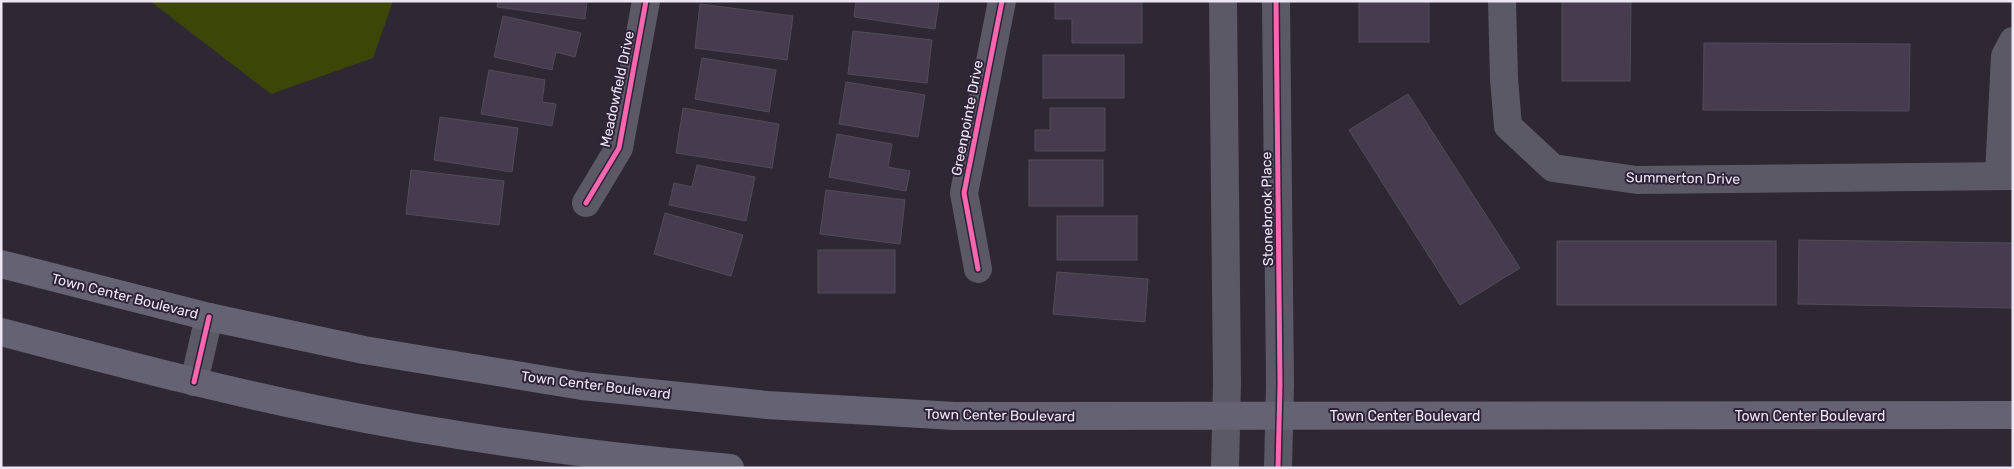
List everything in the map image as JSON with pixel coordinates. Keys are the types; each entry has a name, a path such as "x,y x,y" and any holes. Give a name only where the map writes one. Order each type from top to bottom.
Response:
{"main road":[{"name":"Town Center Boulevard","path":"1,264 208,317 364,350 582,386 748,403 955,416 2013,415"},
{"path":"1,332 194,382 326,411 478,438 648,461 730,468"}],"street":[{"name":"Meadowfield Drive","path":"586,203 618,148 646,1"},
{"name":"Greenpointe Drive","path":"978,269 964,193 1002,1"},
{"path":"1223,1 1225,468"},
{"name":"Stonebrook Place","path":"1276,1 1280,416 1278,468"},
{"name":"Summerton Drive","path":"1502,1 1504,80 1508,126 1553,168 1637,180 2006,176 2005,56 2013,41"},
{"path":"194,382 208,317"}],"green space":[{"path":"150,1 393,1 373,58 271,94"}],"building":[{"path":"498,1 587,1 585,19 497,7"},
{"path":"856,1 939,1 935,29 854,17"},
{"path":"1055,1 1142,1 1142,43 1072,43 1072,19 1055,19"},
{"path":"1359,1 1429,1 1429,42 1359,42"},
{"path":"1562,1 1631,1 1630,81 1562,81"},
{"path":"700,4 793,16 787,60 695,48"},
{"path":"503,16 581,33 575,57 556,52 552,70 494,57"},
{"path":"853,31 932,40 927,83 848,74"},
{"path":"1704,43 1910,44 1909,111 1703,110"},
{"path":"1043,55 1124,55 1124,98 1043,98"},
{"path":"702,58 776,70 769,112 695,99"},
{"path":"489,70 545,80 542,102 556,104 552,126 481,114"},
{"path":"846,82 925,95 918,137 839,124"},
{"path":"1408,94 1520,268 1460,305 1349,130"},
{"path":"683,108 779,124 772,168 676,153"},
{"path":"1050,108 1105,108 1105,151 1035,151 1035,130 1050,130"},
{"path":"440,117 518,128 512,172 434,160"},
{"path":"837,134 892,144 888,167 910,171 906,191 829,177"},
{"path":"1029,160 1103,160 1103,206 1029,206"},
{"path":"697,165 755,177 746,221 669,205 674,183 692,187"},
{"path":"411,170 504,181 499,225 406,214"},
{"path":"826,190 905,200 900,244 820,234"},
{"path":"665,213 743,235 731,276 654,254"},
{"path":"1057,216 1137,216 1137,260 1057,260"},
{"path":"1799,240 2013,243 2013,308 1798,304"},
{"path":"1557,241 1776,241 1776,305 1557,305"},
{"path":"818,250 895,250 895,293 818,293"},
{"path":"1057,272 1148,279 1145,322 1053,314"}],"cycle path":[{"path":"586,203 619,148 646,1"},
{"path":"978,269 964,193 1002,1"},
{"path":"1276,1 1280,384 1278,468"},
{"path":"194,382 209,317"}]}
